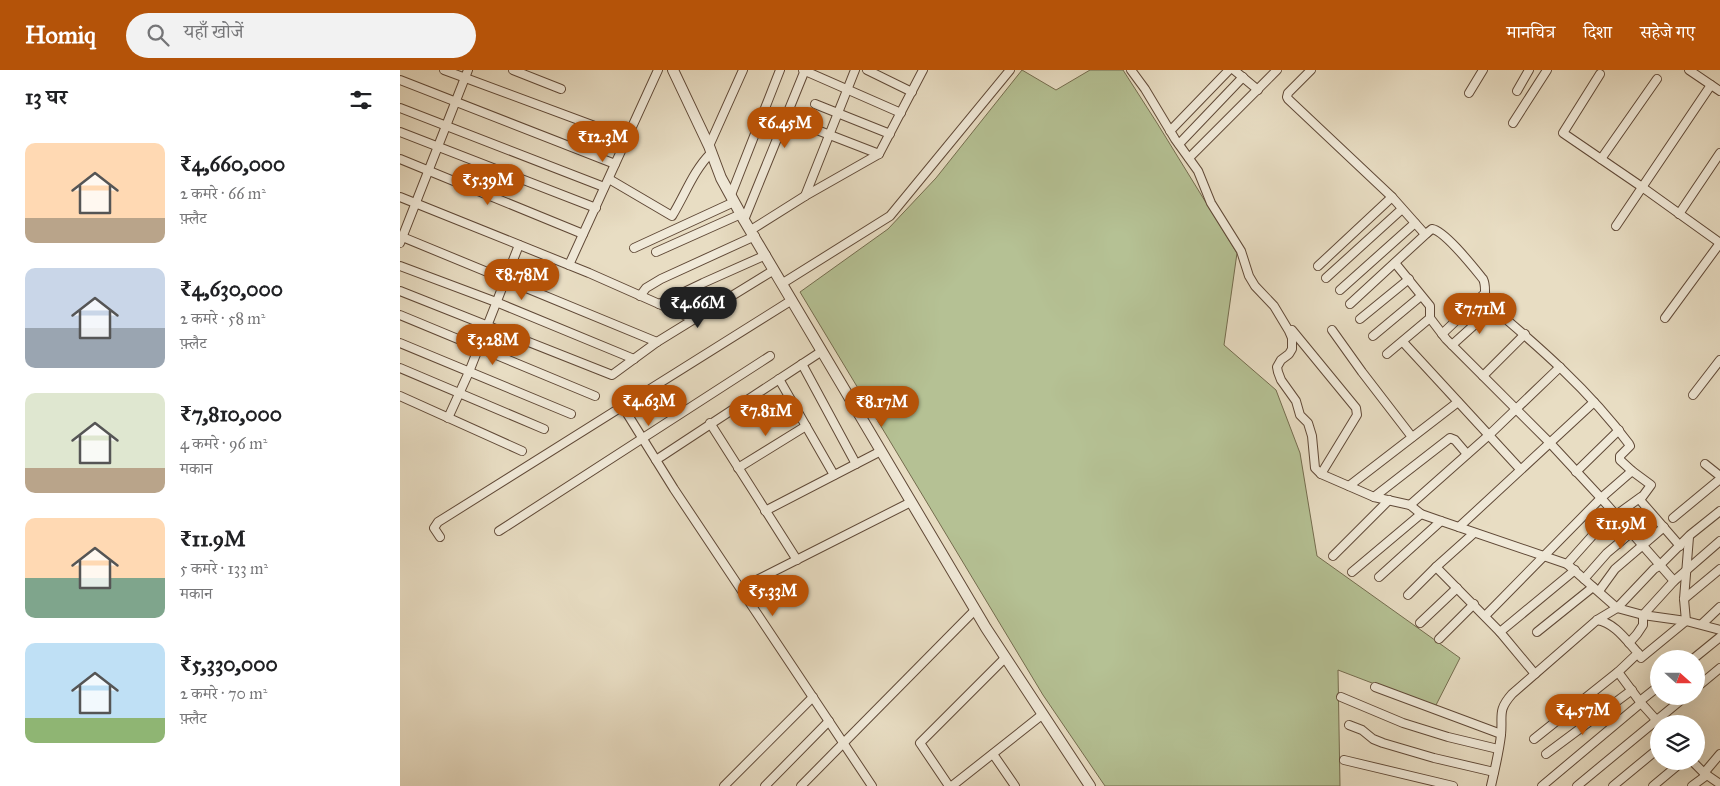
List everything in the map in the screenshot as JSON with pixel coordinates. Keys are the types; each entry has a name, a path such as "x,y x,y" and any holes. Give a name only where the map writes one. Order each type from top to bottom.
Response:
{"street":[{"path":"444,70 627,138"},
{"path":"468,70 401,239 506,279 657,342"},
{"path":"513,70 561,89"},
{"path":"569,265 658,70"},
{"path":"673,70 710,149 721,178 742,217 975,610 1090,786"},
{"path":"609,179 672,216 688,184 710,149 743,70"},
{"path":"634,248 732,198 780,70"},
{"path":"656,252 742,217 786,118 804,70 901,113"},
{"path":"805,196 855,70"},
{"path":"866,70 912,92"},
{"path":"640,296 646,288 661,279 753,233 805,196 879,154 923,70"},
{"path":"782,283 890,216 1010,70"},
{"path":"1131,70 1198,171 1211,203 1241,251 1252,280 1356,408 1357,415 1321,474"},
{"path":"1170,130 1229,70"},
{"path":"1189,158 1277,70"},
{"path":"1311,70 1287,97 1359,168 1392,197 1424,233 1428,233"},
{"path":"1469,93 1483,70"},
{"path":"1518,91 1529,70"},
{"path":"1513,123 1547,70"},
{"path":"1689,70 1720,91"},
{"path":"1179,144 1238,73 1258,90"},
{"path":"1600,74 1563,133 1720,243 1665,318"},
{"path":"1602,159 1657,79"},
{"path":"400,80 615,164"},
{"path":"1616,226 1711,85"},
{"path":"815,104 890,134"},
{"path":"400,108 604,187"},
{"path":"786,118 879,154"},
{"path":"400,132 596,207"},
{"path":"1679,214 1720,153"},
{"path":"400,159 583,234"},
{"path":"400,197 569,265 693,319"},
{"path":"1318,266 1392,197"},
{"path":"1326,278 1402,209"},
{"path":"1340,290 1415,223"},
{"path":"1350,304 1428,233 1432,230 1439,231 1483,279 1486,284 1484,294 1487,303 1525,334 1560,367 1619,430 1630,446 1620,456 1620,460 1651,485 1641,497 1601,526 1567,564"},
{"path":"448,418 470,372 519,245"},
{"path":"659,304 766,255"},
{"path":"1395,263 1430,306 1430,318 1442,334 1517,408 1616,514 1659,566 1674,581"},
{"path":"400,266 496,302 634,358"},
{"path":"400,290 612,375 657,342 774,270"},
{"path":"1360,319 1409,279"},
{"path":"1442,334 1484,294"},
{"path":"1373,336 1421,296"},
{"path":"440,537 434,528 438,522 792,300"},
{"path":"1452,345 1493,308"},
{"path":"400,315 595,396"},
{"path":"1387,354 1430,318"},
{"path":"1284,321 1293,344 1289,354 1281,360 1277,367 1278,372 1281,380 1296,401 1300,416 1308,423 1312,436 1315,468 1321,474 1374,496 1410,505 1421,514 1567,564 1617,608 1643,615 1702,624 1720,630"},
{"path":"1332,330 1412,437"},
{"path":"1483,376 1525,334"},
{"path":"1403,342 1520,470"},
{"path":"400,343 571,414"},
{"path":"656,460 822,351"},
{"path":"499,531 770,356"},
{"path":"1693,395 1720,360"},
{"path":"802,364 856,464"},
{"path":"1410,505 1489,435 1560,367"},
{"path":"400,368 544,429"},
{"path":"779,378 834,475"},
{"path":"400,396 522,451"},
{"path":"1349,486 1458,402"},
{"path":"1459,527 1594,402"},
{"path":"623,407 656,460 872,786"},
{"path":"710,423 797,560"},
{"path":"738,468 806,426"},
{"path":"1576,472 1619,430"},
{"path":"1374,496 1450,438 1455,440 1467,454"},
{"path":"766,511 881,450"},
{"path":"1673,518 1720,478 1704,464"},
{"path":"1485,616 1601,498 1632,471"},
{"path":"1641,497 1640,500 1680,546"},
{"path":"1333,556 1389,500"},
{"path":"741,588 911,502"},
{"path":"1491,786 1501,734 1501,714 1504,703 1597,620 1617,608 1639,583 1690,535 1720,510"},
{"path":"1352,572 1421,514"},
{"path":"1379,577 1441,521"},
{"path":"1536,632 1596,589 1615,569 1664,527"},
{"path":"1408,595 1436,566 1474,532"},
{"path":"1584,579 1607,553 1632,532"},
{"path":"1686,621 1684,599 1685,570 1690,535"},
{"path":"1629,643 1643,625 1643,615 1685,570 1720,541"},
{"path":"1436,566 1500,632 1535,674"},
{"path":"1684,599 1720,569"},
{"path":"1500,632 1575,570"},
{"path":"1420,623 1457,588"},
{"path":"1439,638 1474,604"},
{"path":"1702,624 1720,606"},
{"path":"801,786 975,610"},
{"path":"1597,620 1607,622 1615,628 1641,658 1686,621"},
{"path":"1704,650 1720,637"},
{"path":"1534,739 1618,672 1638,653"},
{"path":"1005,658 920,743 951,786 1043,714"},
{"path":"1705,680 1720,668"},
{"path":"1618,672 1652,715"},
{"path":"1375,687 1501,734"},
{"path":"1546,754 1632,690"},
{"path":"1542,786 1650,694"},
{"path":"724,786 813,697"},
{"path":"1341,697 1403,723 1448,737 1498,749"},
{"path":"1666,715 1676,705"},
{"path":"765,786 829,721"},
{"path":"1349,725 1362,730 1373,739 1383,743 1434,758 1494,772"},
{"path":"1577,786 1650,728"},
{"path":"993,754 1015,786"},
{"path":"1692,786 1705,774 1720,754"},
{"path":"1614,786 1650,756"},
{"path":"1344,760 1453,786"},
{"path":"1653,786 1672,770"},
{"path":"1701,770 1720,784"}],"green space":[{"path":"1022,70 1056,90 1090,70 1123,70 1237,253 1224,345 1276,390 1300,453 1317,556 1460,658 1435,707 1338,670 1340,786 1105,786 1043,695 800,292 888,229 936,178"}]}
